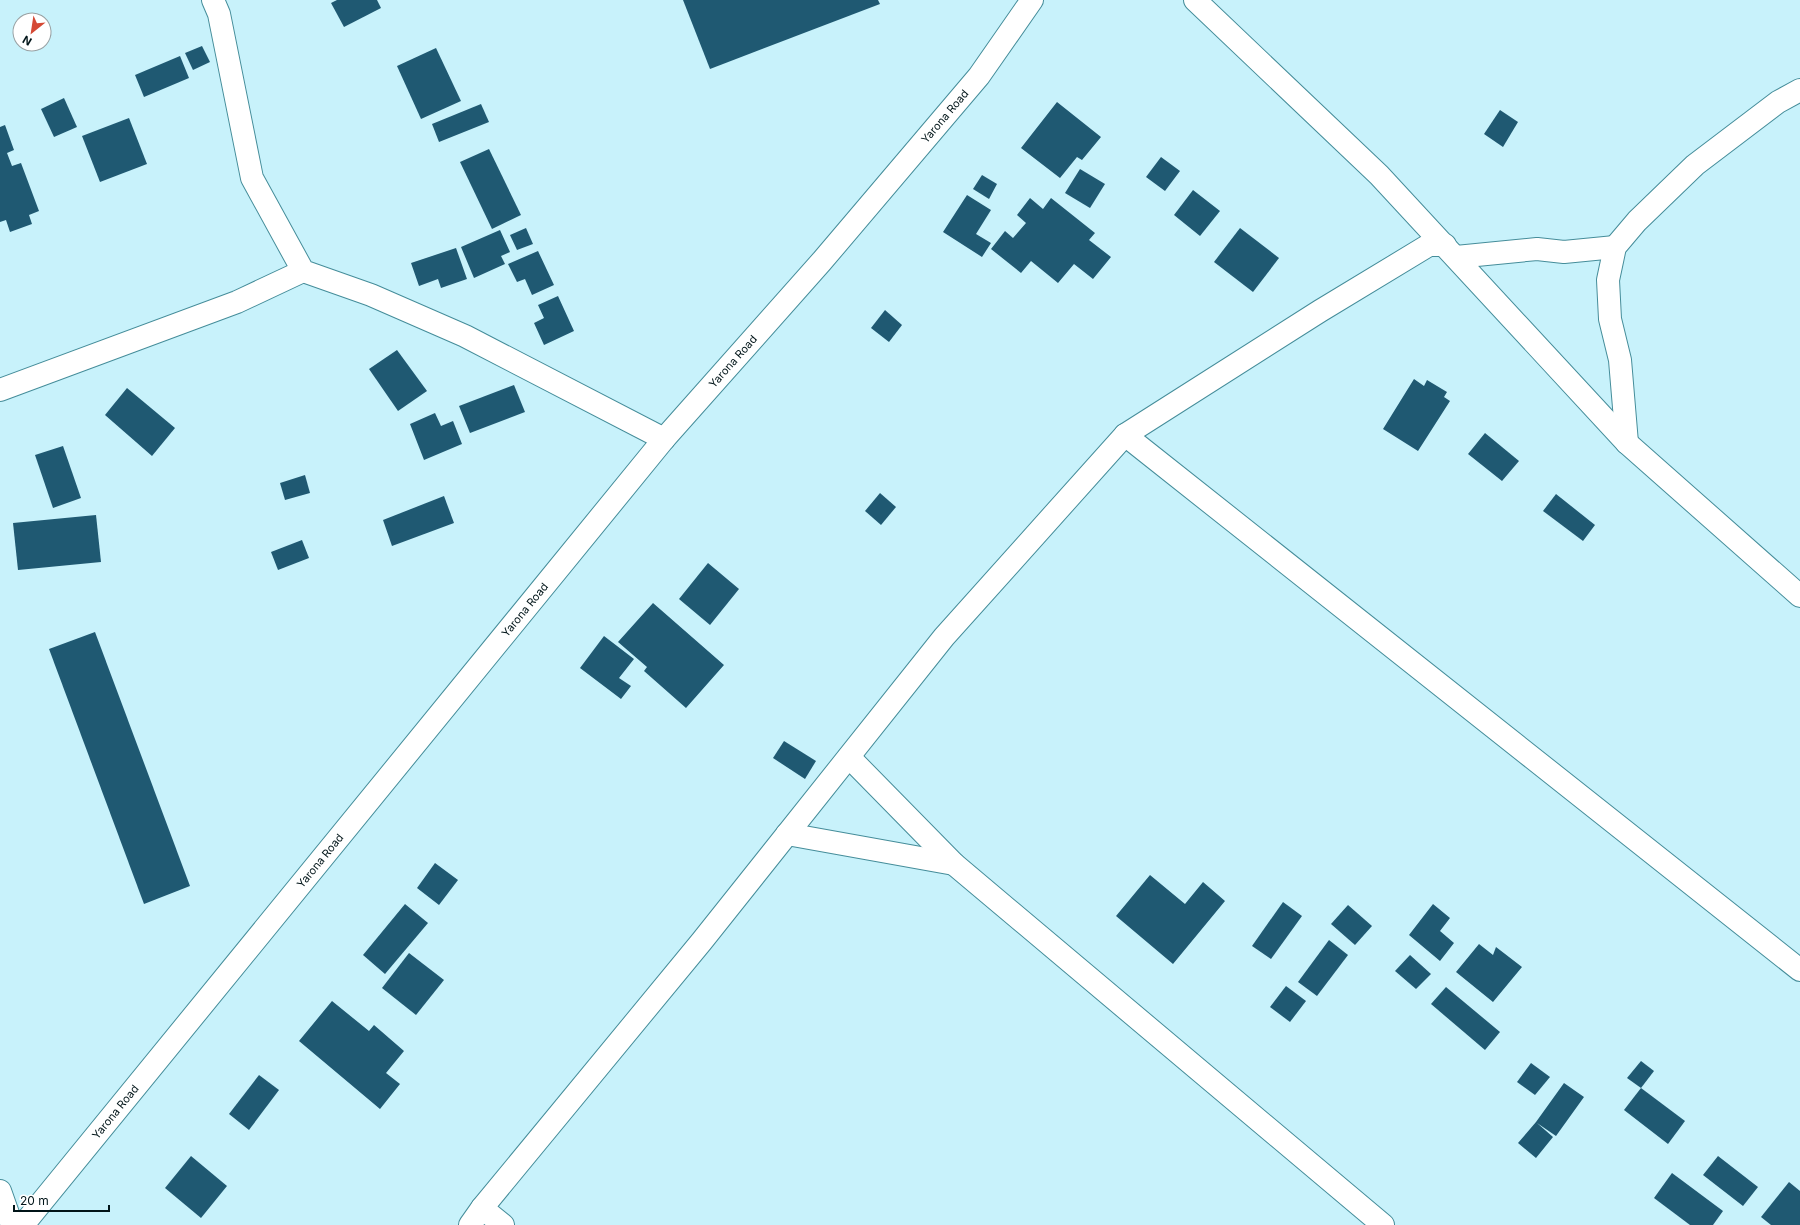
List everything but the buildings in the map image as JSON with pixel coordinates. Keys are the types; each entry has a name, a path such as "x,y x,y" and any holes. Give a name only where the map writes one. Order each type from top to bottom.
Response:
{"street":[{"path":"213,0 219,14 252,178 303,271 371,295 465,336 664,439"},
{"name":"Yarona Road","path":"23,1225 664,439 822,261 974,82 1032,0"},
{"path":"1195,0 1379,175 1627,443 1800,596"},
{"path":"1627,443 1620,360 1610,319 1608,280 1615,247 1636,221 1695,165 1778,102 1800,90"},
{"path":"503,1225 476,1216 702,941 944,637 1125,434 1320,311 1429,245 1450,251 1536,249 1564,252 1615,247"},
{"path":"0,390 237,302 303,271"},
{"path":"1125,434 1800,970"},
{"path":"849,757 954,864 1383,1225"},
{"path":"787,834 954,864"},
{"path":"0,1191 12,1225"}]}
